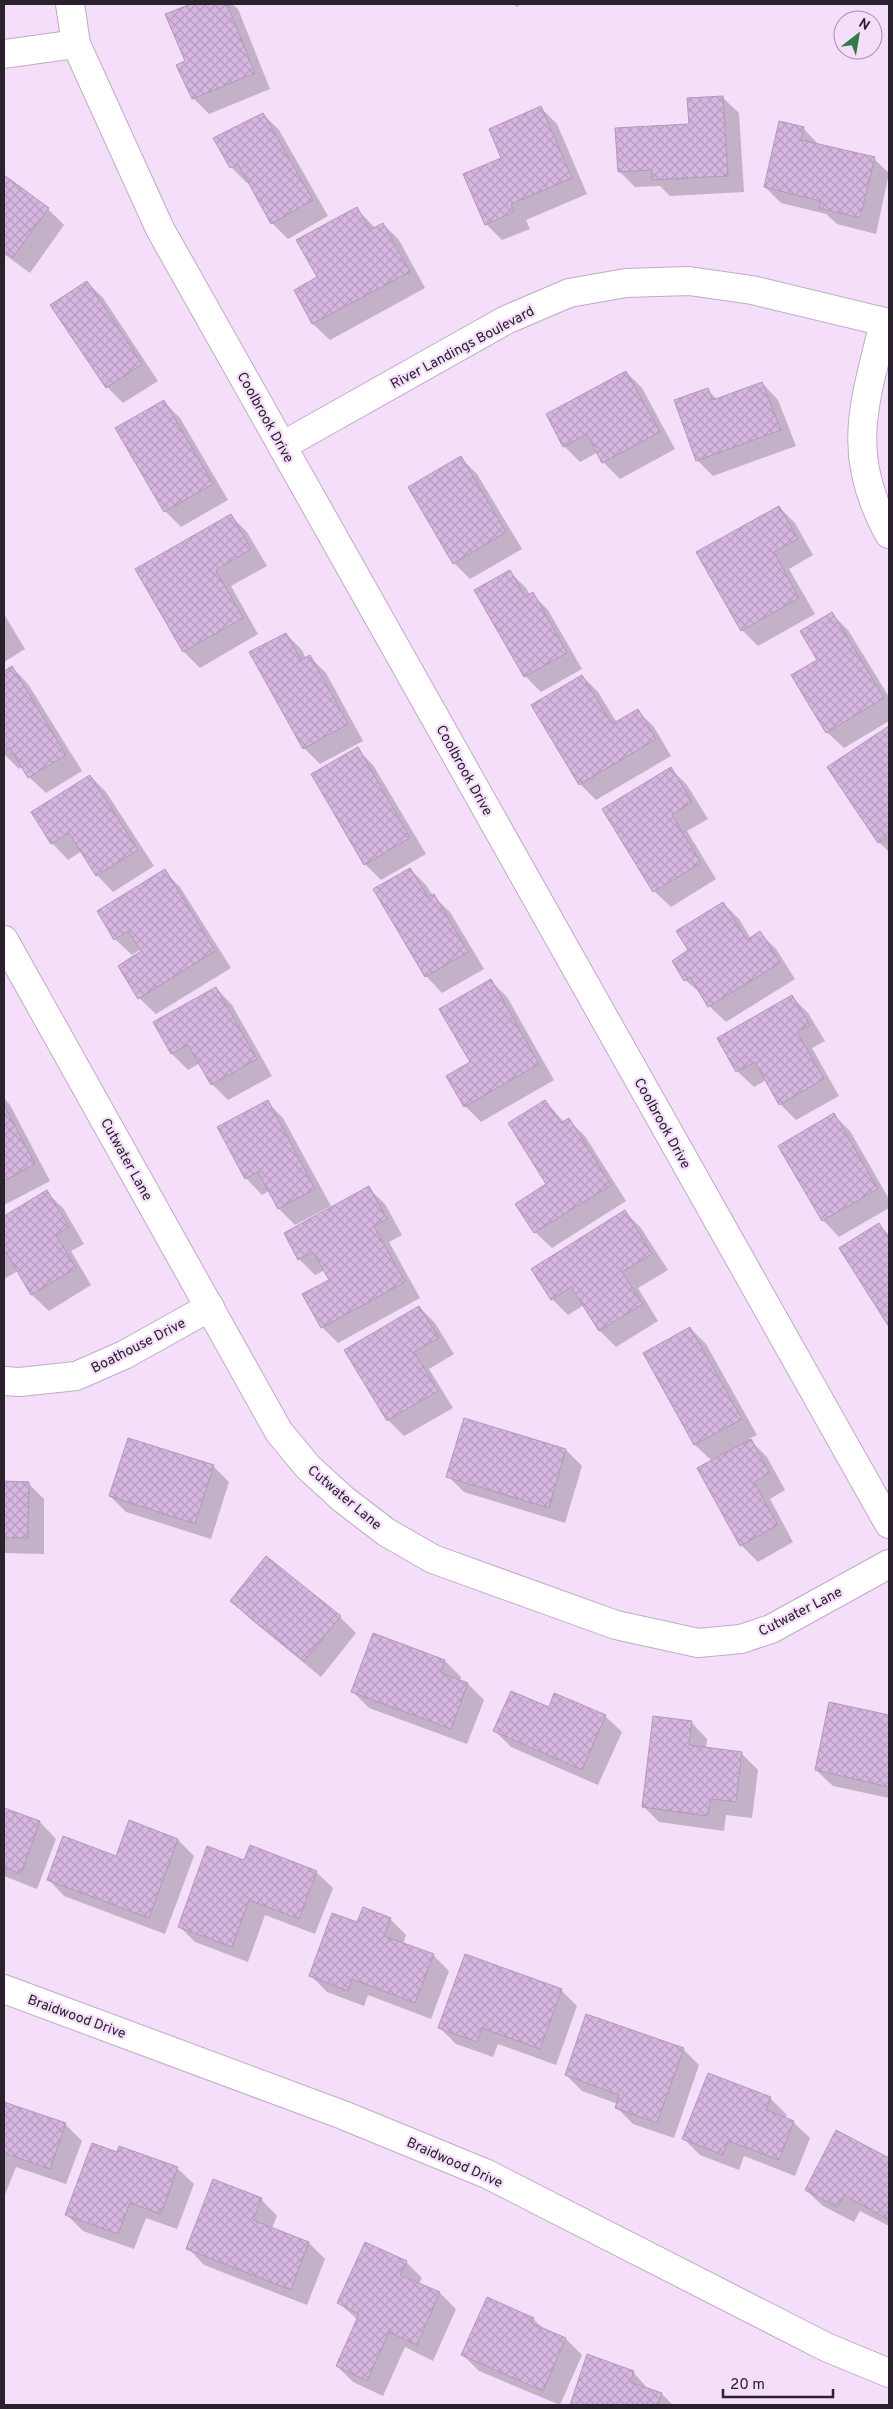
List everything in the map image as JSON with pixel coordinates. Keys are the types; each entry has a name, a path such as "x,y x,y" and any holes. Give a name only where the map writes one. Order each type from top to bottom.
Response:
{"street":[{"name":"Coolbrook Drive","path":"70,4 76,44 160,229 889,1524"},
{"path":"4,54 76,44"},
{"name":"River Landings Boulevard","path":"282,446 506,320 570,293 626,283 689,281 752,290 887,323"},
{"path":"887,323 862,420 862,456 869,488 889,534"},
{"name":"Cutwater Lane","path":"4,940 279,1432 308,1467 343,1499 386,1532 433,1559 616,1625 698,1643 741,1639 771,1629 889,1564"},
{"name":"Boathouse Drive","path":"4,1381 20,1382 76,1376 124,1355 210,1307"},
{"name":"Braidwood Drive","path":"4,1988 343,2115 487,2174 826,2347 889,2373"}],"building":[{"path":"191,4 227,4 255,73 192,99 176,65 185,61 165,14"},
{"path":"723,96 728,176 652,180 652,170 618,172 615,128 689,124 687,98"},
{"path":"541,106 572,178 511,204 514,212 485,225 463,174 501,158 489,129"},
{"path":"263,113 313,200 271,224 238,164 230,168 213,138"},
{"path":"779,121 804,127 801,140 875,157 860,218 819,208 821,201 764,187"},
{"path":"4,175 49,208 13,257 4,251"},
{"path":"357,207 370,230 383,223 410,272 312,324 294,290 317,277 296,240"},
{"path":"87,281 142,364 106,388 50,305"},
{"path":"626,371 660,432 602,463 587,434 563,447 546,414"},
{"path":"762,382 781,430 696,461 674,400 708,388 713,400"},
{"path":"164,400 213,484 164,512 115,428"},
{"path":"461,456 506,532 453,564 408,487"},
{"path":"779,506 798,539 774,552 799,598 741,631 696,552"},
{"path":"231,514 251,549 216,570 243,618 183,652 135,569"},
{"path":"510,570 525,597 533,592 567,653 524,677 474,590"},
{"path":"832,612 884,698 826,733 791,675 817,660 800,631"},
{"path":"286,633 301,660 310,655 348,724 303,749 249,652"},
{"path":"12,666 66,755 28,778 10,748 4,752 4,671"},
{"path":"582,675 612,724 638,709 656,739 579,785 531,705"},
{"path":"889,726 889,836 878,843 827,767"},
{"path":"358,747 410,838 364,865 311,774"},
{"path":"671,767 692,802 672,815 701,863 653,892 602,809"},
{"path":"90,775 138,850 96,876 69,833 51,844 31,812"},
{"path":"410,868 428,897 434,894 468,952 425,977 373,889"},
{"path":"165,869 215,951 138,999 118,966 141,951 128,931 114,940 97,911"},
{"path":"723,902 747,940 760,931 780,963 708,1007 690,977 684,981 672,961 688,950 676,931"},
{"path":"491,979 539,1064 464,1107 446,1076 470,1062 439,1009"},
{"path":"216,987 257,1059 211,1085 188,1045 171,1054 153,1022"},
{"path":"792,995 810,1025 797,1032 824,1079 779,1105 755,1062 736,1072 717,1038"},
{"path":"268,1100 315,1189 278,1209 258,1172 245,1179 217,1127"},
{"path":"545,1100 561,1123 569,1118 611,1185 534,1233 515,1204 546,1184 508,1123"},
{"path":"4,1105 35,1164 4,1181"},
{"path":"834,1113 878,1189 822,1221 778,1146"},
{"path":"369,1186 387,1219 374,1226 405,1282 321,1328 302,1294 329,1280 313,1252 298,1260 284,1233"},
{"path":"47,1190 69,1227 56,1235 76,1268 31,1295 6,1252 4,1254 4,1216"},
{"path":"625,1210 652,1254 622,1272 643,1304 599,1331 571,1287 551,1300 531,1269"},
{"path":"879,1223 889,1239 889,1327 839,1248"},
{"path":"419,1306 439,1338 414,1352 438,1391 387,1421 344,1350"},
{"path":"690,1327 742,1419 694,1445 643,1353"},
{"path":"464,1418 566,1449 549,1508 446,1477"},
{"path":"128,1438 214,1465 195,1524 109,1496"},
{"path":"751,1439 770,1473 754,1482 778,1525 740,1546 697,1468"},
{"path":"4,1481 29,1482 28,1538 4,1538"},
{"path":"266,1556 341,1616 304,1661 230,1601"},
{"path":"373,1633 445,1660 441,1673 468,1683 451,1729 351,1692"},
{"path":"511,1691 549,1707 554,1693 606,1715 582,1770 493,1731"},
{"path":"829,1702 889,1715 889,1787 815,1770"},
{"path":"653,1716 692,1721 689,1745 742,1752 736,1802 711,1799 708,1816 642,1807"},
{"path":"4,1808 40,1821 21,1874 4,1867"},
{"path":"129,1820 178,1839 149,1918 47,1880 63,1836 116,1856"},
{"path":"250,1845 317,1871 299,1919 249,1900 232,1947 178,1927 207,1846 244,1860"},
{"path":"363,1907 391,1918 384,1936 434,1954 415,2003 352,1979 348,1991 309,1976 332,1913 357,1922"},
{"path":"465,1954 562,1989 540,2049 482,2028 477,2042 438,2028"},
{"path":"586,2014 684,2048 657,2123 615,2108 619,2095 565,2075"},
{"path":"708,2073 771,2097 766,2110 794,2121 779,2160 728,2141 723,2155 682,2139"},
{"path":"4,2102 66,2123 50,2169 4,2153"},
{"path":"836,2130 889,2158 889,2220 844,2195 837,2207 805,2190"},
{"path":"92,2143 117,2152 119,2146 178,2167 161,2214 130,2203 118,2234 65,2215"},
{"path":"213,2179 262,2198 253,2220 309,2242 291,2290 186,2249"},
{"path":"365,2242 407,2261 400,2275 440,2292 417,2345 389,2332 367,2381 336,2366 359,2314 337,2303"},
{"path":"487,2297 534,2318 531,2323 566,2338 543,2391 461,2355"},
{"path":"587,2354 634,2371 630,2382 662,2393 658,2405 570,2405"}]}
